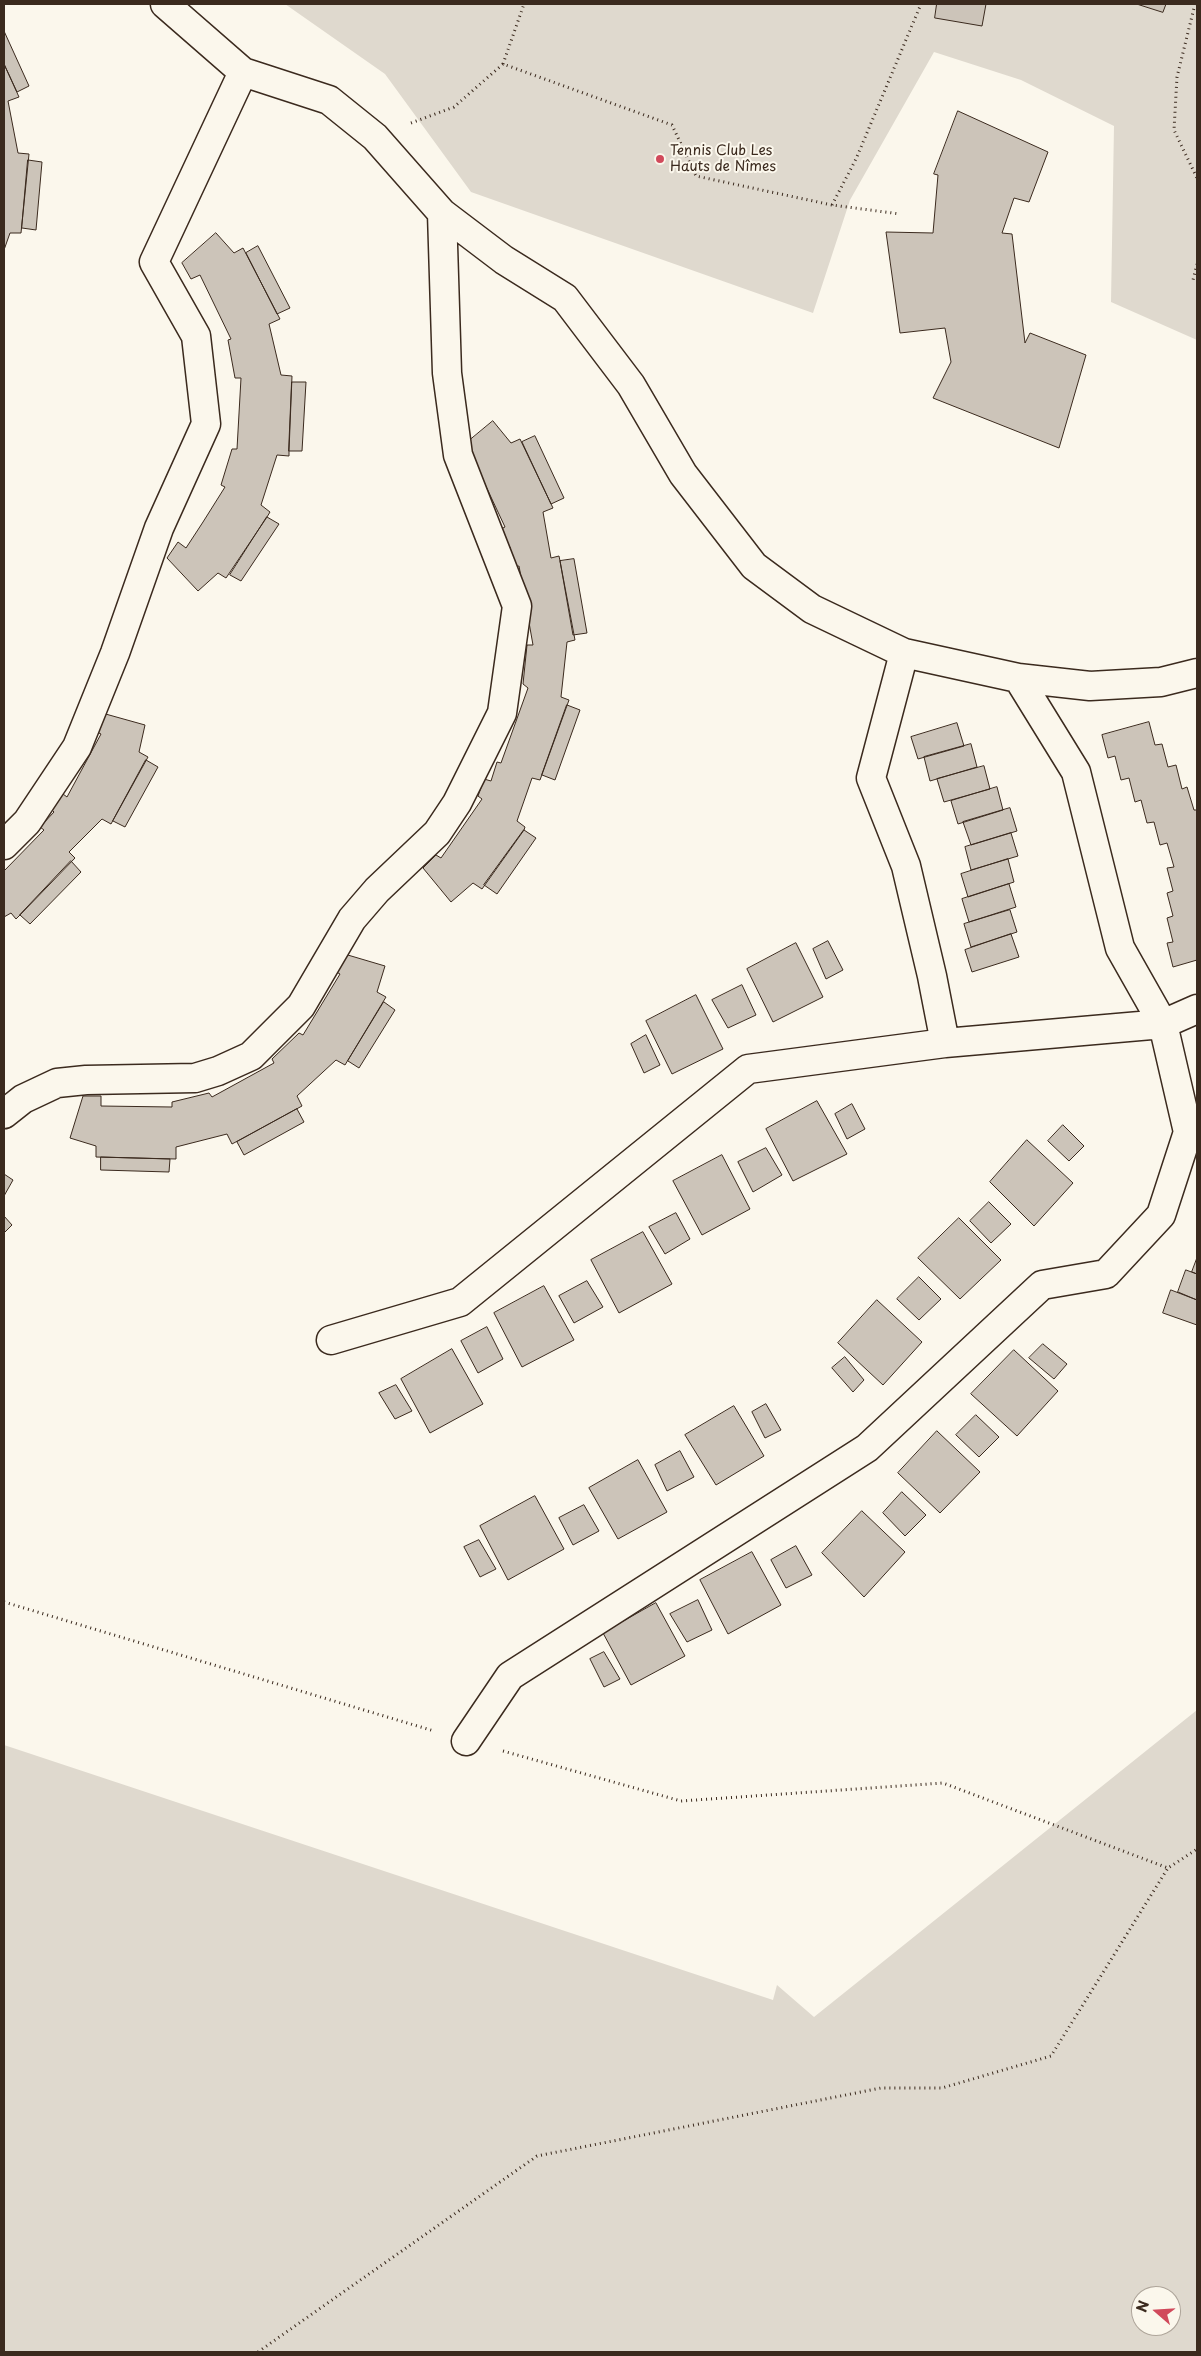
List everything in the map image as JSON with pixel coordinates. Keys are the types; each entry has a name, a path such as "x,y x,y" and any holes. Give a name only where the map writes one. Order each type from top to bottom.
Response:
{"street":[{"path":"165,4 243,72 329,100 375,137 442,213 504,260 565,298 631,385 683,474 754,566 812,609 904,653 1018,678 1090,686 1161,682 1197,673"},
{"path":"4,845 26,822 77,748 115,653 159,528 206,424 196,336 154,262 243,72"},
{"path":"4,1114 24,1099 57,1083 86,1080 195,1078 218,1071 251,1056 301,1006 352,919 377,890 437,833 457,802 502,713 517,606 458,455 447,373 442,213"},
{"path":"904,653 871,778 906,866 932,976 945,1043"},
{"path":"466,1740 510,1676 867,1448 1042,1285 1106,1274 1161,1216 1188,1132 1163,1024 1120,948 1076,772 1018,678"},
{"path":"332,1340 460,1302 748,1069 945,1043 1163,1024 1197,1008"}],"path":[{"path":"375,137 454,107 503,64 524,4"},
{"path":"832,206 856,159 922,4"},
{"path":"1195,4 1177,77 1174,130 1197,178"},
{"path":"503,64 672,125 696,176 832,206 900,214"},
{"path":"1197,264 1193,280 1197,281"},
{"path":"4,1602 466,1740 681,1801 943,1783 1168,1868"},
{"path":"258,2352 537,2156 881,2088 942,2088 1051,2056 1168,1868 1197,1849"}],"shaded area":[{"name":"Tennis Club Les Hauts de Nîmes","path":"285,4 1197,4 1197,340 1111,302 1114,126 1021,80 934,52 850,200 813,313 471,192 385,74"},
{"path":"1197,1710 1197,2352 4,2352 4,1745 773,2000 777,1985 814,2017"}],"building":[{"path":"937,4 986,4 982,26 935,18"},
{"path":"1137,4 1166,4 1163,12"},
{"path":"4,31 29,86 17,92 4,64"},
{"path":"4,64 19,97 8,101 18,153 29,154 21,233 10,233 4,250"},
{"path":"958,111 1048,152 1029,202 1014,198 1002,233 1012,234 1025,343 1030,333 1086,355 1059,448 933,398 951,362 945,328 900,333 886,232 933,233 938,175 934,174"},
{"path":"28,160 42,162 36,230 22,228"},
{"path":"216,233 234,253 243,248 280,319 269,324 281,375 292,376 289,456 277,455 261,505 270,512 226,578 218,573 198,591 167,558 178,542 186,548 203,522 225,487 221,485 232,449 237,449 241,378 235,378 228,340 231,339 200,275 191,279 182,263"},
{"path":"258,246 290,308 277,314 246,253"},
{"path":"292,382 306,382 302,451 289,451"},
{"path":"493,421 511,443 520,439 553,508 543,512 551,558 559,556 575,640 567,642 561,697 569,700 540,780 532,778 517,821 525,827 524,830 482,889 473,883 451,902 423,868 436,855 441,858 482,799 478,796 484,779 491,781 497,762 501,763 528,688 523,684 527,645 533,645 519,566 514,567 510,547 504,547 501,529 505,527 475,463 458,450"},
{"path":"535,436 564,498 551,504 522,442"},
{"path":"267,517 279,524 241,581 230,575"},
{"path":"574,559 587,633 573,635 560,561"},
{"path":"567,705 580,710 555,780 542,775"},
{"path":"102,713 145,725 139,752 148,757 111,824 102,819 69,852 75,858 16,919 11,913 4,917 4,871 44,830 40,827 54,812 50,808 63,794 67,797 101,734 97,732"},
{"path":"1149,722 1155,745 1162,744 1168,767 1176,765 1182,789 1187,787 1194,810 1197,810 1197,960 1173,967 1167,943 1173,942 1167,918 1173,916 1167,893 1173,891 1167,868 1174,867 1167,843 1160,845 1154,822 1147,823 1141,800 1135,802 1129,778 1121,780 1115,756 1108,758 1102,735"},
{"path":"957,723 964,746 918,759 911,737"},
{"path":"971,744 977,767 930,781 924,757"},
{"path":"146,760 158,767 125,827 113,821"},
{"path":"984,766 990,789 944,802 937,779"},
{"path":"997,787 1003,810 958,824 951,801"},
{"path":"1010,808 1017,831 971,845 963,822"},
{"path":"524,830 536,838 497,894 484,885"},
{"path":"1011,833 1018,856 971,870 965,847"},
{"path":"1008,859 1014,882 968,897 961,874"},
{"path":"71,861 81,872 30,924 20,915"},
{"path":"1009,884 1016,907 969,922 962,899"},
{"path":"1010,910 1017,932 971,947 964,924"},
{"path":"1011,934 1019,957 972,972 965,950"},
{"path":"828,941 843,970 826,979 813,949"},
{"path":"796,943 823,997 773,1022 747,969"},
{"path":"341,953 385,966 377,992 386,997 345,1065 336,1060 297,1096 302,1106 232,1144 227,1134 176,1147 176,1159 96,1157 96,1146 70,1138 83,1096 101,1096 101,1106 172,1107 172,1102 209,1093 212,1097 274,1063 272,1059 299,1033 303,1035 340,974 331,969"},
{"path":"742,985 756,1015 728,1028 712,1000"},
{"path":"696,995 723,1049 672,1074 646,1021"},
{"path":"384,1002 395,1010 359,1068 348,1061"},
{"path":"646,1035 660,1065 644,1073 631,1044"},
{"path":"817,1101 847,1154 793,1181 766,1129"},
{"path":"852,1104 865,1129 847,1139 835,1114"},
{"path":"297,1109 304,1122 244,1155 237,1142"},
{"path":"1063,1125 1084,1146 1069,1161 1048,1141"},
{"path":"1027,1140 1073,1183 1034,1226 990,1182"},
{"path":"766,1148 782,1175 753,1192 738,1162"},
{"path":"722,1155 750,1209 702,1235 673,1181"},
{"path":"101,1157 170,1159 169,1172 101,1170"},
{"path":"4,1174 13,1180 4,1196"},
{"path":"989,1202 1011,1224 991,1243 970,1221"},
{"path":"676,1213 690,1239 665,1254 649,1227"},
{"path":"4,1216 12,1225 4,1233"},
{"path":"959,1218 1001,1260 960,1299 918,1258"},
{"path":"643,1232 672,1284 619,1313 591,1260"},
{"path":"1197,1258 1197,1274 1192,1272"},
{"path":"1186,1270 1197,1274 1197,1300 1178,1292"},
{"path":"919,1277 941,1299 919,1320 897,1299"},
{"path":"587,1281 603,1307 574,1323 559,1296"},
{"path":"544,1286 574,1340 522,1367 494,1313"},
{"path":"1171,1290 1197,1300 1197,1325 1163,1313"},
{"path":"877,1300 922,1342 883,1385 838,1343"},
{"path":"487,1327 503,1359 478,1373 461,1341"},
{"path":"1043,1344 1067,1364 1054,1379 1029,1358"},
{"path":"452,1349 483,1404 430,1433 401,1379"},
{"path":"1014,1350 1058,1391 1017,1436 971,1394"},
{"path":"845,1357 864,1380 853,1392 832,1368"},
{"path":"396,1385 412,1411 395,1419 379,1393"},
{"path":"766,1404 781,1430 765,1438 752,1412"},
{"path":"734,1406 764,1456 716,1485 685,1435"},
{"path":"976,1415 999,1437 979,1457 956,1435"},
{"path":"937,1431 980,1472 940,1513 898,1473"},
{"path":"680,1451 694,1477 667,1491 655,1465"},
{"path":"638,1460 667,1512 618,1539 589,1488"},
{"path":"902,1492 926,1515 905,1536 883,1513"},
{"path":"535,1496 564,1549 508,1580 480,1526"},
{"path":"584,1505 599,1531 573,1545 559,1518"},
{"path":"862,1511 905,1552 864,1597 822,1553"},
{"path":"479,1540 496,1569 480,1577 464,1547"},
{"path":"796,1546 812,1575 786,1588 771,1560"},
{"path":"752,1552 781,1605 728,1634 700,1580"},
{"path":"698,1600 712,1630 687,1642 670,1614"},
{"path":"656,1603 685,1656 631,1685 603,1633"},
{"path":"604,1652 620,1679 604,1687 590,1659"}],"place":[{"name":"Tennis Club Les Hauts de Nîmes","path":"660,159"}]}
